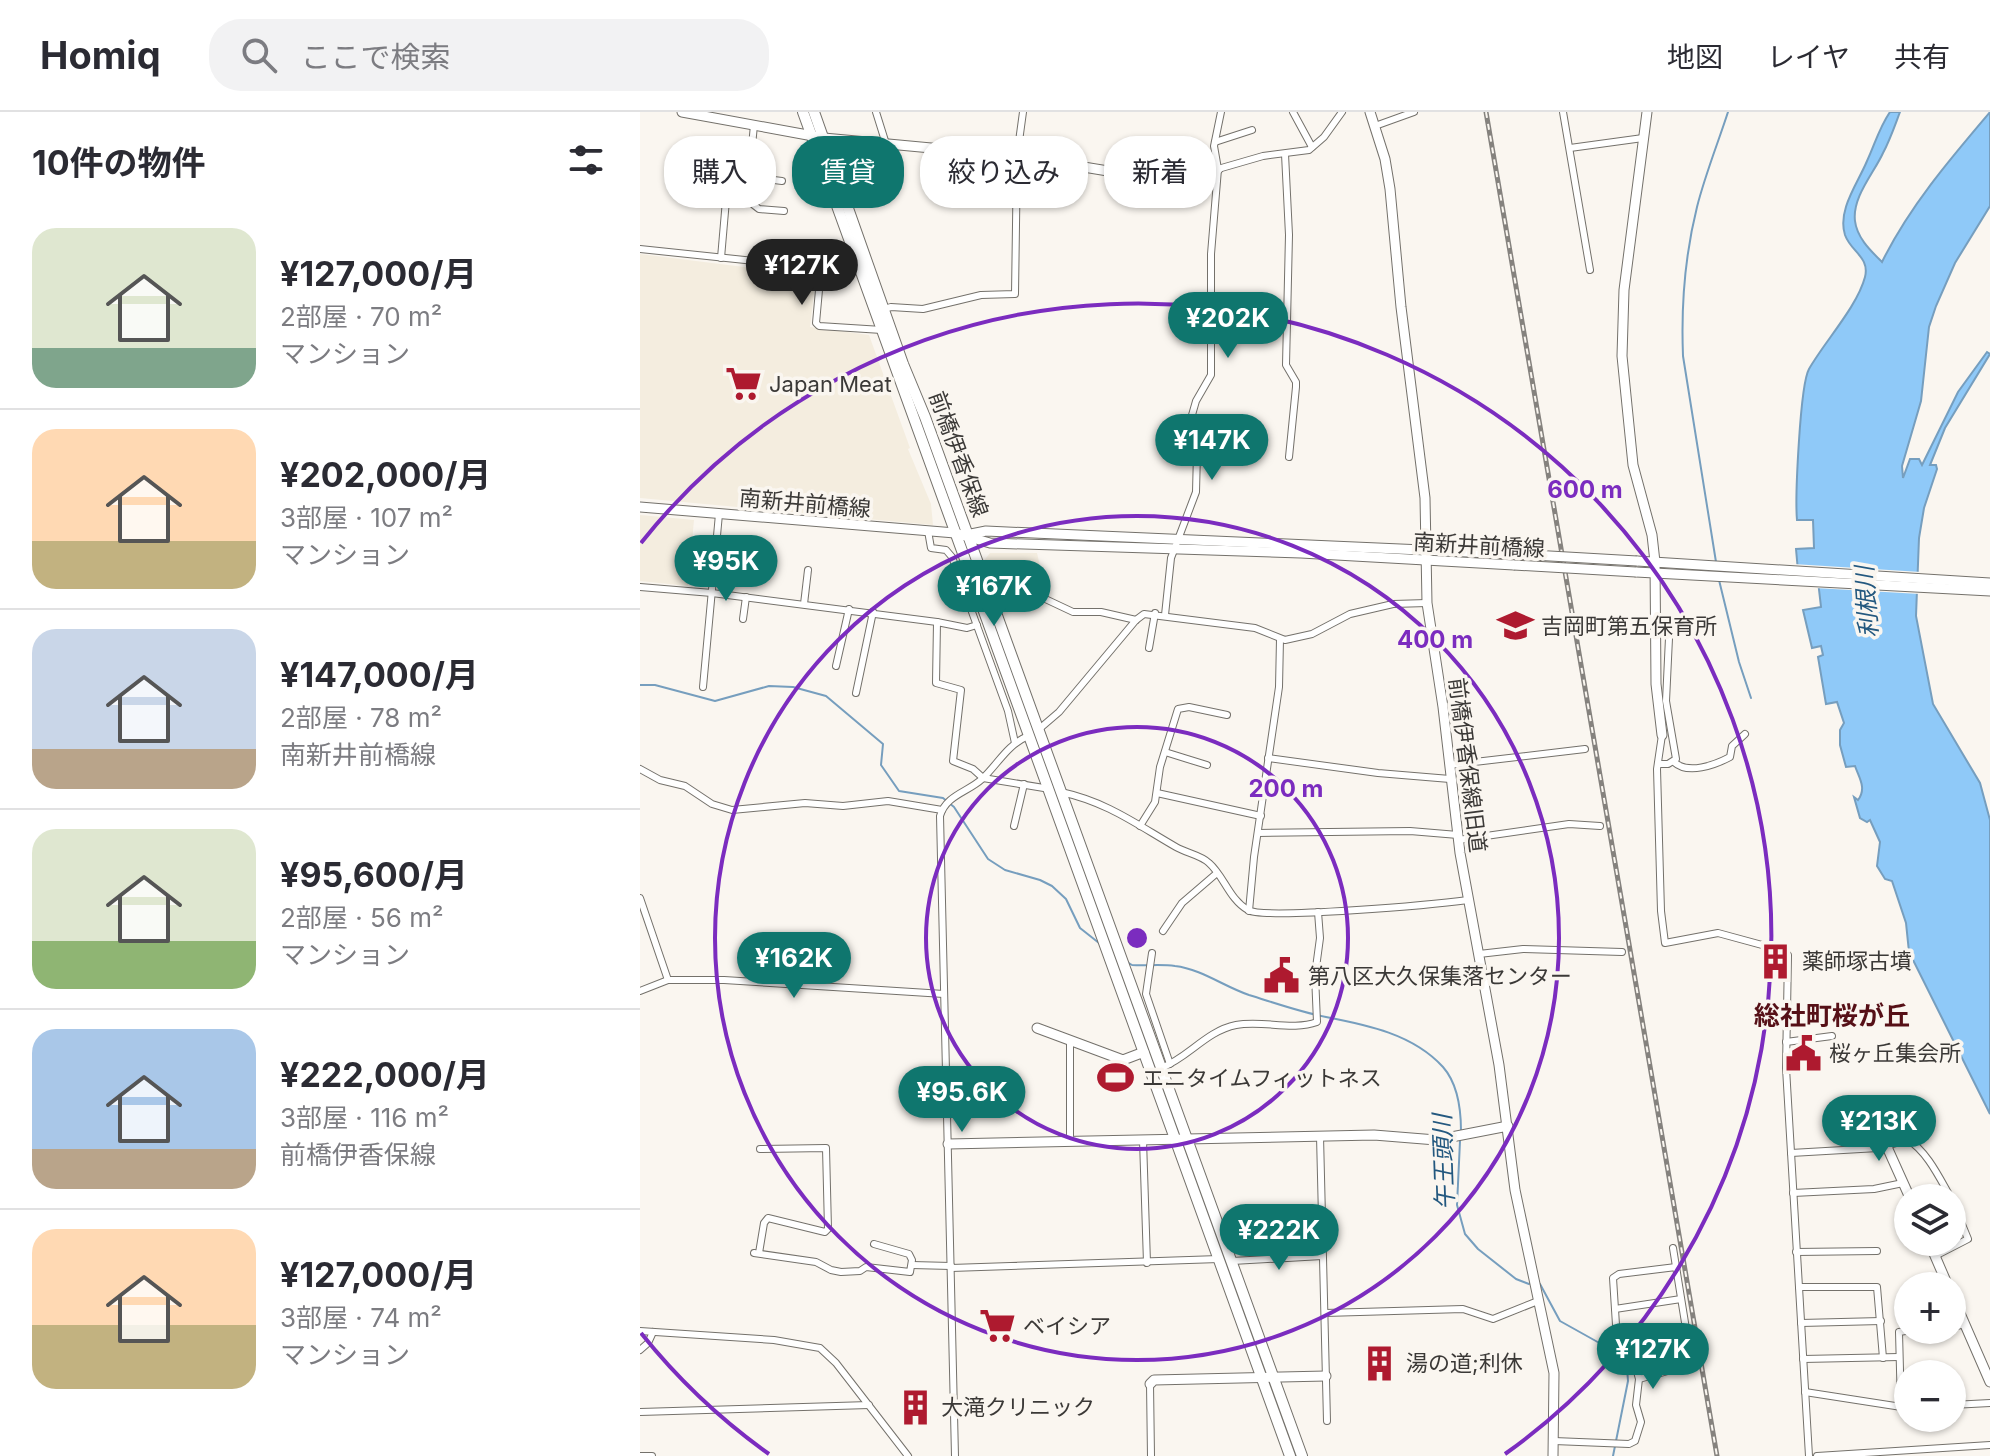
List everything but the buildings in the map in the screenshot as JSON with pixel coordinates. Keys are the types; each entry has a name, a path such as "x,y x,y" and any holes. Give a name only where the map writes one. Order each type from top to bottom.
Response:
{"main road":[{"name":"前橋伊香保線","path":"803,112 831,201 882,330 955,533 1033,733 1060,792 1115,945 1119,968"},
{"name":"前橋伊香保線","path":"814,112 823,136"},
{"name":"前橋伊香保線","path":"848,208 991,603 1033,733 1047,788 1101,933 1119,968"},
{"path":"1119,968 1144,1052 1290,1456"},
{"path":"1119,968 1166,1066 1188,1139 1302,1456"}],"street":[{"path":"682,112 815,136"},
{"path":"876,112 884,136"},
{"path":"1020,136 1023,112"},
{"path":"1216,137 1221,112"},
{"path":"1293,112 1312,147"},
{"path":"1088,167 1156,177 1218,169 1263,156 1312,147 1324,137 1342,112"},
{"name":"前橋伊香保線旧道","path":"1370,112 1385,159 1390,189 1425,498 1427,603 1458,838 1508,1126 1515,1190 1555,1379 1553,1456"},
{"path":"1375,126 1414,112"},
{"path":"1563,112 1590,270"},
{"path":"1647,112 1624,290 1623,383 1633,465 1652,535 1656,574 1656,684 1662,735 1658,764 1660,894 1665,943 1718,933 1786,952 1791,1153 1809,1456"},
{"path":"754,125 749,177 782,181"},
{"path":"1216,142 1252,130"},
{"path":"1570,148 1643,138"},
{"path":"1165,615 1171,558 1196,492 1197,453 1190,439 1192,415 1211,375 1211,254 1218,169 1216,151"},
{"path":"1285,154 1289,235 1286,365 1296,387 1289,457"},
{"path":"721,258 725,208"},
{"path":"758,208 784,211"},
{"path":"883,309 923,309 981,295 1015,294 1016,208"},
{"path":"640,249 821,268 816,323 819,326 882,330"},
{"name":"南新井前橋線","path":"640,507 955,533 990,543 1177,545 1427,555 1656,574 1990,591"},
{"path":"703,687 719,514"},
{"path":"928,531 931,548 946,550 952,557 1008,711 1015,743"},
{"name":"南新井前橋線","path":"1514,560 1637,561 1990,583"},
{"path":"804,604 808,570"},
{"path":"640,587 873,612 967,628 977,625"},
{"path":"991,603 1039,596 1073,612 1101,612 1136,620"},
{"path":"743,619 746,597"},
{"path":"955,1456 940,839 943,808 983,778 1015,743 1059,712 1144,614 1255,628 1280,639 1304,637 1361,611 1393,604 1427,603"},
{"path":"836,666 849,609"},
{"path":"856,693 873,612"},
{"path":"1149,648 1155,613"},
{"path":"937,622 936,683 961,690 953,761 973,769 983,778 1079,795 1114,810 1178,848 1208,861 1231,893 1249,911 1318,912 1468,900"},
{"path":"1669,638 1666,701 1676,748 1674,762"},
{"path":"1249,911 1279,687 1280,639"},
{"path":"1140,826 1151,810 1157,793 1157,778 1180,708 1227,715"},
{"path":"1658,764 1674,762 1685,768 1719,763 1732,756 1732,746 1745,734"},
{"path":"1449,765 1585,749"},
{"path":"1165,752 1207,765"},
{"path":"1268,758 1450,779"},
{"path":"640,769 660,780 685,786 712,804 732,810 805,803 843,806 888,801 943,808"},
{"path":"1014,826 1024,784"},
{"path":"1157,793 1261,816"},
{"path":"1258,833 1402,831 1458,838 1569,824 1600,826"},
{"path":"1163,931 1182,903 1217,873"},
{"path":"640,898 668,980"},
{"path":"1152,953 1146,994 1166,1066 1207,1037 1231,1027 1251,1024 1305,1026 1315,1023 1315,975 1320,938 1318,912"},
{"path":"1479,954 1523,949 1622,952"},
{"path":"640,991 668,980 762,981 833,989 944,994"},
{"path":"1037,1028 1123,1060 1144,1052"},
{"path":"1786,1042 1832,1036"},
{"path":"1070,1040 1070,1142"},
{"path":"948,1144 1320,1136 1453,1139 1508,1126"},
{"path":"1793,1193 1874,1189 1903,1183 1878,1127"},
{"path":"1320,1136 1327,1421"},
{"path":"1143,1140 1147,1263"},
{"path":"1791,1153 1887,1147 1911,1141 1943,1184"},
{"path":"760,1149 826,1148 828,1229 825,1232 768,1218 757,1253 816,1262 841,1272 860,1271 866,1267 910,1272 909,1254 874,1244"},
{"path":"1639,1379 1675,1369 1690,1369 1692,1364 1673,1248"},
{"path":"1796,1252 1877,1251"},
{"path":"1232,1261 1322,1256"},
{"path":"1935,1256 1942,1272"},
{"path":"912,1265 951,1267 1219,1259"},
{"path":"1554,1441 1633,1443 1639,1435 1641,1422 1636,1405 1639,1379 1634,1361 1622,1344 1615,1309 1615,1275 1676,1267"},
{"path":"1799,1287 1877,1287 1883,1358"},
{"path":"1615,1309 1681,1299"},
{"path":"1325,1313 1463,1309 1493,1319 1538,1301"},
{"path":"1801,1323 1881,1321"},
{"path":"1966,1326 1990,1382"},
{"path":"640,1331 676,1331 813,1345 831,1356 908,1456"},
{"path":"640,1350 653,1332"},
{"path":"1622,1344 1687,1332"},
{"path":"1899,1344 1899,1360"},
{"path":"1803,1359 1899,1357"},
{"path":"1151,1456 1150,1384 1154,1380 1326,1376"},
{"path":"1805,1392 1894,1406"},
{"path":"1966,1404 1990,1403"},
{"path":"640,1412 869,1405"},
{"path":"1817,1456 1986,1445 1982,1456"},
{"path":"640,1456 652,1456"}],"shaded area":[{"path":"640,254 816,276 810,327 869,335 908,449 931,504 933,525 640,498"},
{"path":"640,515 694,520 688,586 640,581"},
{"path":"990,553 1037,553 1047,596 1037,593 997,599 982,563"}],"water":[{"name":"利根川","path":"1890,112 1900,112 1886,148 1860,194 1855,212 1859,233 1882,262 1917,203 1990,112 1990,206 1955,263 1936,306 1929,327 1921,401 1902,466 1903,478 1910,459 1919,459 1922,465 1958,392 1987,352 1990,354 1945,428 1930,465 1936,465 1937,469 1924,508 1919,538 1916,616 1933,704 1980,783 1990,820 1990,1114 1909,952 1906,923 1892,881 1885,879 1877,866 1880,842 1870,820 1867,822 1860,818 1854,797 1858,800 1861,796 1861,783 1855,766 1846,767 1840,745 1840,730 1844,723 1837,702 1826,704 1818,657 1823,655 1821,646 1812,648 1803,610 1821,607 1818,581 1799,582 1796,549 1814,548 1813,520 1797,520 1799,442 1806,379 1809,369 1855,300 1865,277 1865,264 1845,235 1844,216"}],"pier":[{"path":"1793,564 1921,572 1920,594 1799,586 1795,582"}],"waterway":[{"path":"1716,562 1683,356 1683,318 1693,225 1728,112"},
{"path":"1719,580 1751,698"},
{"name":"午王頭川","path":"640,685 655,685 715,701 769,686 793,687 826,696 883,744 881,765 899,791 943,798 954,807 988,859 1005,870 1052,886 1066,899 1080,928 1099,943"},
{"name":"午王頭川","path":"1127,962 1132,965 1185,968 1249,995 1307,1013 1373,1028 1418,1046 1443,1067 1452,1081 1458,1097 1461,1131"},
{"name":"午王頭川","path":"1460,1141 1457,1205 1465,1234 1478,1249 1516,1279 1529,1284"},
{"name":"午王頭川","path":"1540,1284 1560,1321 1603,1345 1627,1368 1628,1381 1613,1456"}],"railway":[{"path":"1486,112 1717,1456"}],"place":[{"name":"Japan Meat","path":"743,384"},
{"name":"吉岡町第五保育所","path":"1515,626"},
{"name":"薬師塚古墳","path":"1776,961"},
{"name":"第八区大久保集落センター","path":"1282,976"},
{"name":"桜ヶ丘集会所","path":"1803,1053"},
{"name":"エニタイムフィットネス","path":"1116,1078"},
{"name":"ベイシア","path":"997,1326"},
{"name":"湯の道;利休","path":"1380,1363"},
{"name":"大滝クリニック","path":"915,1407"}],"district":[{"name":"総社町桜が丘","path":"1832,1016"}]}
